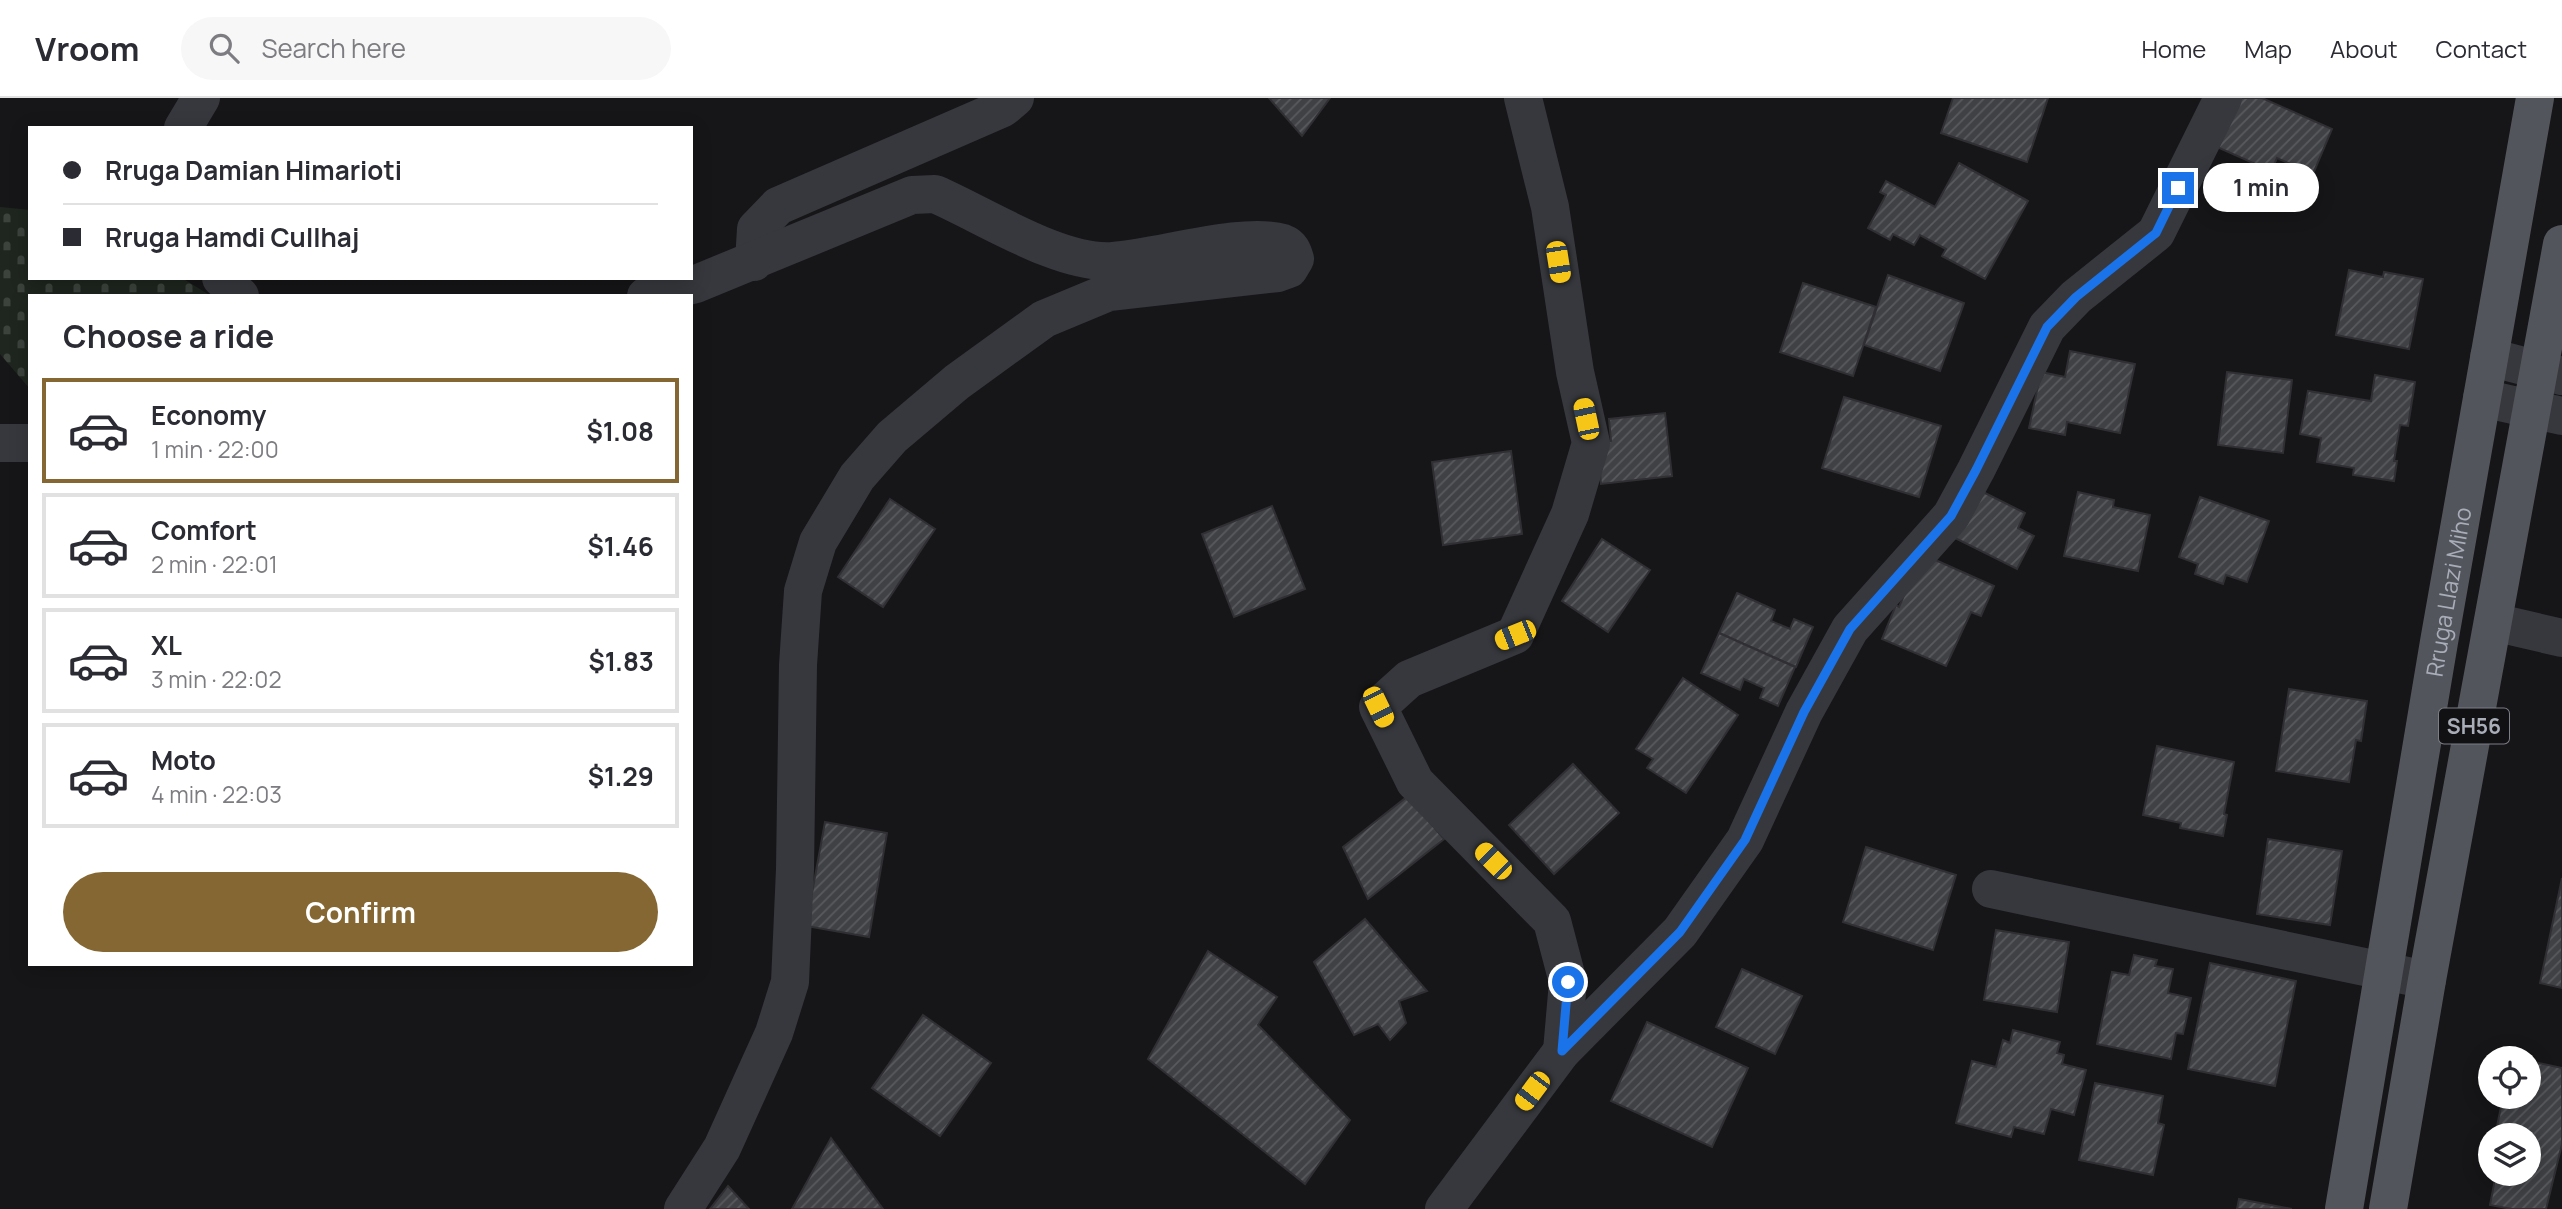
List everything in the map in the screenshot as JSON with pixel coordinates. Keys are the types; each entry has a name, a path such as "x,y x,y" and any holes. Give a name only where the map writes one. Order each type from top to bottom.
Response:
{"main road":[{"name":"Rruga Llazi Miho","path":"2344,1209 2535,98"},
{"name":"SH56","path":"2388,1209 2493,622 2547,413 2562,244"}],"street":[{"path":"184,126 201,98"},
{"path":"754,262 756,229 778,206 1003,108 1015,98"},
{"path":"1523,98 1550,207 1575,372 1591,443 1570,514 1515,635 1409,679 1378,707 1415,782 1552,921 1568,982 1562,1051"},
{"path":"1444,1209 1562,1051 1680,932 1745,840 1804,712 1850,629 1951,516 2047,327 2076,297 2156,233 2223,98"},
{"path":"654,294 696,284 754,262 912,195 935,194 1068,255 1111,261 1264,240 1285,244 1292,250 1295,259 1289,269 1278,272 1109,292 1044,319 957,382 892,437 857,477 818,542 803,591 798,665 795,869 790,982 774,1033 722,1148 683,1209"},
{"path":"223,280 238,294"},
{"path":"2489,357 2551,373"},
{"path":"2482,398 2547,413"},
{"path":"0,443 28,443"},
{"path":"2493,622 2562,638"},
{"path":"1991,889 2427,980"}],"green space":[{"path":"0,207 28,210 28,280 185,280 208,294 28,294 28,387 0,354"}],"building":[{"path":"1269,98 1330,98 1302,136"},
{"path":"1953,98 2048,98 2027,162 1941,133"},
{"path":"2239,98 2262,98 2332,129 2313,174 2277,158 2271,171 2217,147"},
{"path":"1959,163 2028,201 1985,279 1942,256 1946,249 1920,235 1914,245 1893,234 1890,240 1868,228 1886,195 1880,192 1886,181 1935,207"},
{"path":"2349,270 2383,277 2384,272 2423,279 2409,349 2336,335"},
{"path":"1888,275 1964,303 1940,371 1864,345"},
{"path":"1803,283 1876,307 1853,376 1780,352"},
{"path":"2070,351 2135,364 2120,433 2067,422 2065,435 2029,428 2041,372 2065,377"},
{"path":"2227,372 2292,380 2283,453 2218,445"},
{"path":"2375,375 2415,382 2408,426 2400,425 2394,461 2397,461 2394,481 2353,475 2354,468 2317,462 2321,438 2300,434 2308,391 2371,401"},
{"path":"1844,397 1941,426 1919,497 1822,468"},
{"path":"1665,413 1672,476 1601,484 1597,443 1611,441 1609,419"},
{"path":"1511,451 1522,534 1443,545 1432,462"},
{"path":"1975,488 2025,513 2018,528 2034,536 2017,569 1951,536"},
{"path":"2078,492 2114,500 2113,507 2150,515 2138,571 2064,556"},
{"path":"2200,497 2269,521 2247,582 2226,575 2223,584 2195,574 2198,564 2179,557"},
{"path":"890,499 935,529 883,607 838,577"},
{"path":"1272,506 1305,589 1234,617 1202,534"},
{"path":"1602,539 1650,570 1608,632 1562,601"},
{"path":"1922,554 1994,586 1981,616 1971,612 1946,666 1882,639"},
{"path":"1737,593 1775,610 1771,621 1790,629 1794,619 1813,627 1796,667 1719,633"},
{"path":"1719,633 1795,667 1778,706 1760,698 1764,688 1744,679 1740,690 1701,673"},
{"path":"1683,678 1738,715 1686,793 1647,768 1653,759 1636,749"},
{"path":"2289,689 2367,701 2361,741 2356,740 2349,782 2276,771"},
{"path":"2157,746 2234,762 2224,814 2227,815 2223,836 2180,828 2181,823 2143,815"},
{"path":"1573,764 1619,813 1554,874 1509,825"},
{"path":"1408,796 1444,839 1368,899 1343,847"},
{"path":"825,822 887,833 869,937 806,926"},
{"path":"2268,839 2342,851 2330,925 2257,914"},
{"path":"1866,847 1956,875 1933,950 1843,922"},
{"path":"2562,878 2562,988 2540,983"},
{"path":"1365,919 1427,991 1399,1001 1406,1023 1390,1040 1378,1024 1354,1035 1314,962"},
{"path":"1996,930 2069,942 2057,1012 1984,1000"},
{"path":"1208,951 1277,997 1258,1025 1350,1120 1305,1184 1148,1059"},
{"path":"2134,955 2157,960 2155,966 2173,969 2168,993 2191,998 2183,1034 2176,1033 2171,1059 2097,1044 2112,972 2129,975"},
{"path":"2210,963 2296,981 2275,1086 2188,1069"},
{"path":"1742,969 1802,996 1775,1054 1716,1027"},
{"path":"923,1015 991,1063 940,1136 872,1088"},
{"path":"1647,1022 1748,1068 1712,1147 1611,1101"},
{"path":"2013,1030 2060,1042 2057,1053 2064,1055 2062,1064 2086,1070 2074,1115 2051,1109 2044,1134 2014,1127 2011,1137 1956,1123 1972,1061 1996,1067 2003,1040 2010,1043"},
{"path":"2541,1064 2562,1068 2562,1144 2546,1209 2512,1209 2490,1205 2494,1186 2541,1186 2541,1123 2498,1123 2501,1109 2541,1109"},
{"path":"2095,1083 2163,1096 2158,1123 2164,1125 2153,1175 2079,1160"},
{"path":"831,1138 883,1209 792,1209"},
{"path":"728,1186 749,1209 710,1209"},
{"path":"2239,1199 2292,1209 2237,1209"}],"route":[{"path":"1568,982 1562,1051 1680,932 1745,840 1804,712 1850,629 1951,516 2047,327 2076,297 2156,233 2178,188"}]}
